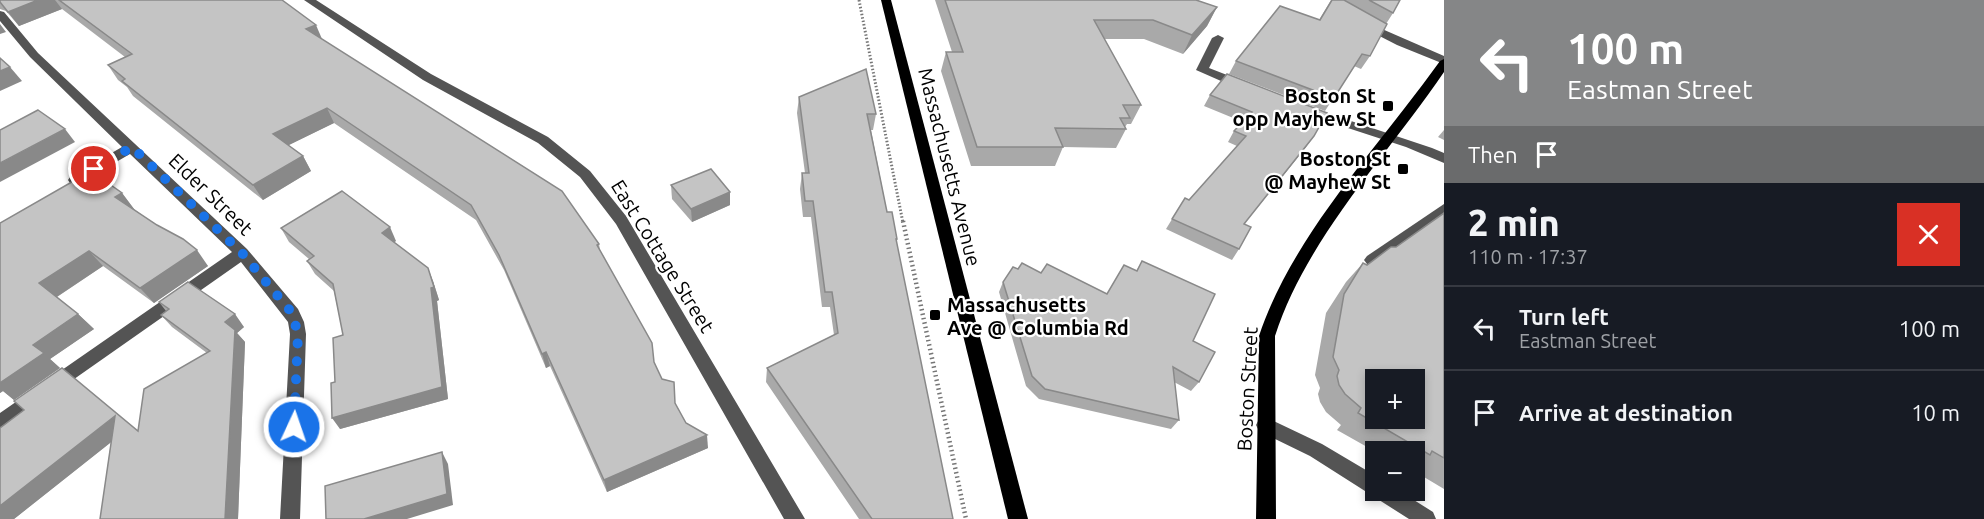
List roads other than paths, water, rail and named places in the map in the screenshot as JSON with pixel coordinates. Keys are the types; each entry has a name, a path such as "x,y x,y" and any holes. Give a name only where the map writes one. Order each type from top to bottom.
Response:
{"main road":[{"name":"Massachusetts Avenue","path":"886,0 1018,519"},
{"name":"Boston Street","path":"1266,519 1267,336 1274,309 1286,283 1309,248 1444,62"}],"street":[{"name":"East Cottage Street","path":"309,0 427,77 543,140 585,174 621,220 795,519"},
{"name":"Elder Street","path":"0,14 34,55 242,253 292,313 298,334 290,519"},
{"path":"1354,18 1401,43 1444,62"},
{"path":"1218,38 1202,70 1256,91"},
{"path":"1289,104 1343,125 1391,137 1444,159"},
{"path":"61,188 132,147"},
{"path":"1372,260 1444,209"},
{"path":"0,423 242,253"},
{"path":"1265,425 1316,450 1365,480"},
{"path":"1398,501 1426,519"}],"place":[{"name":"Boston St opp Mayhew St","path":"1388,106"},
{"name":"Boston St @ Mayhew St","path":"1403,169"},
{"name":"Massachusetts Ave @ Columbia Rd","path":"935,315"}]}
